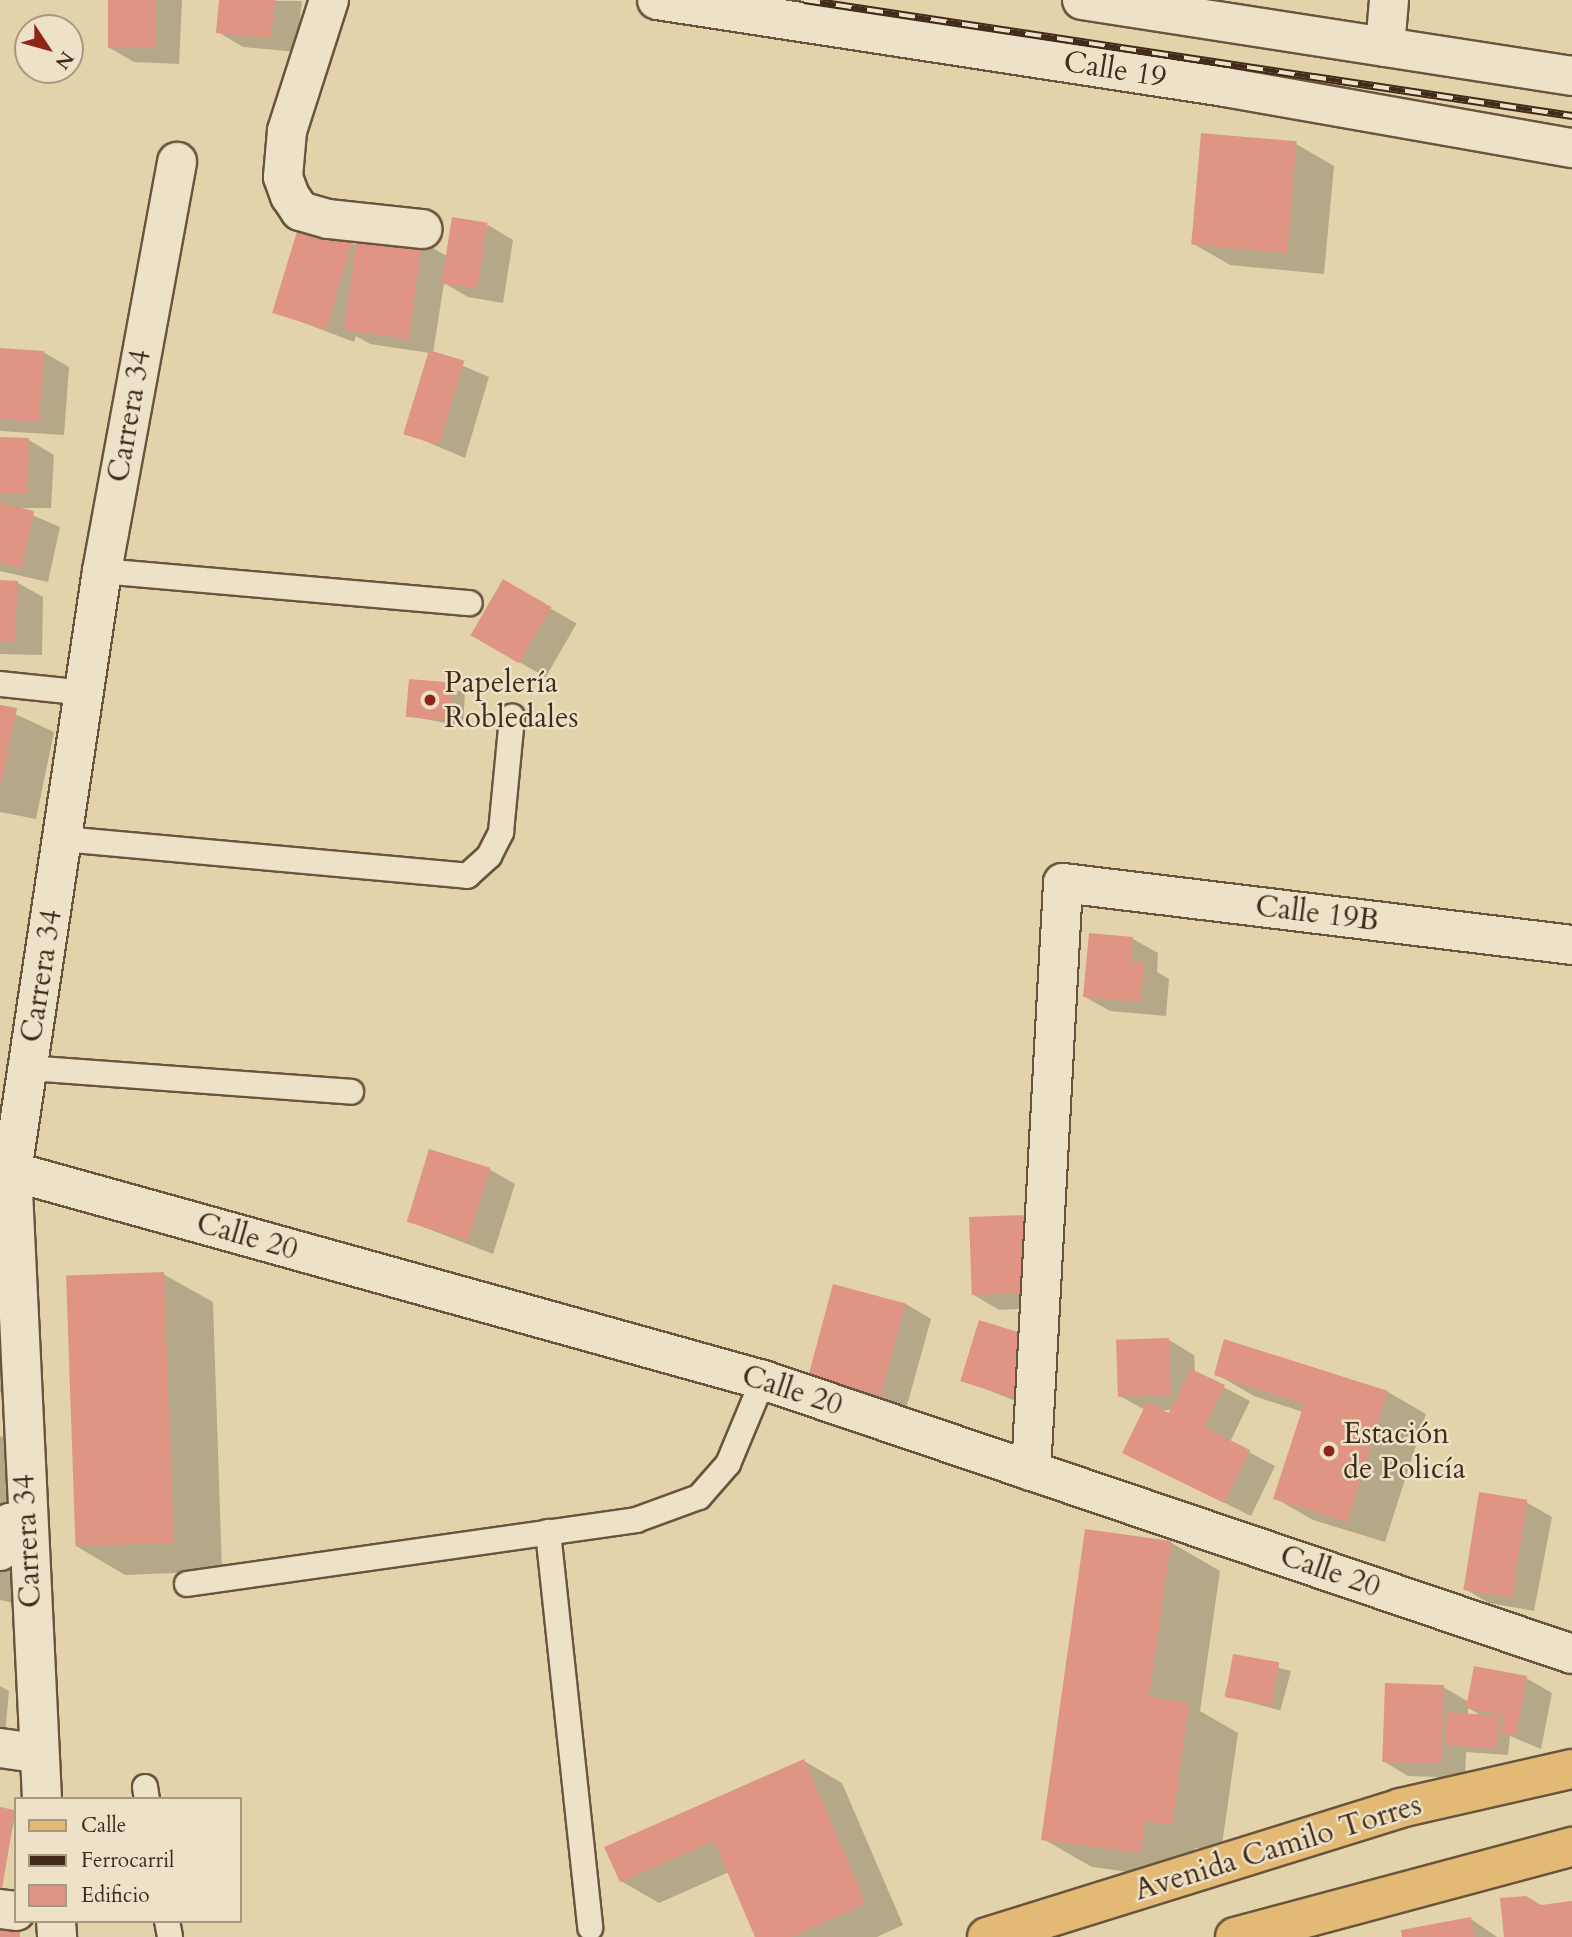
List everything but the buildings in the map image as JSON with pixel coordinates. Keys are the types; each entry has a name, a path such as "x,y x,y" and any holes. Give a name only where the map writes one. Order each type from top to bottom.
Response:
{"main road":[{"name":"Avenida Camilo Torres","path":"987,1937 1401,1808 1572,1769"},
{"path":"1235,1937 1572,1847"}],"street":[{"path":"329,0 287,131 283,177 289,196 300,211 328,219 422,229"},
{"name":"Calle 19","path":"657,0 1225,87 1572,148"},
{"path":"1082,0 1572,76"},
{"path":"1385,47 1389,0"},
{"name":"Carrera 34","path":"42,1797 37,1752 27,1522 6,1170 28,1068 86,694 102,571 177,162"},
{"name":"Calle 19B","path":"1031,1471 1063,883 1572,945"},
{"name":"Calle 20","path":"6,1170 763,1380 1572,1654"},
{"path":"0,1551 10,1523 27,1522"},
{"path":"0,1748 37,1752"}],"lane":[{"path":"102,571 470,603"},
{"path":"0,684 86,694"},
{"path":"63,839 467,876 489,856 501,832 512,717"},
{"path":"28,1068 351,1092"},
{"path":"187,1584 636,1520 699,1497 728,1464 763,1380"},
{"path":"548,1532 590,1928"}],"railway":[{"path":"804,0 1572,116"}],"place":[{"name":"Papelería Robledales","path":"430,700"},
{"name":"Estación de Policía","path":"1329,1451"}]}
